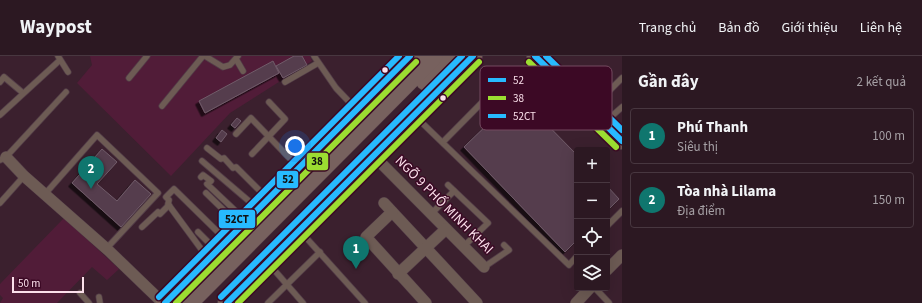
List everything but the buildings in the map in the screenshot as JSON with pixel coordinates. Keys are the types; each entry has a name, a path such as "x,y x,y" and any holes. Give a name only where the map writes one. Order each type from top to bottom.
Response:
{"highway":[{"path":"187,303 432,56"},
{"path":"207,303 450,56"}],"main road":[{"path":"164,303 410,56"},
{"path":"226,303 373,155 415,116 473,56"},
{"path":"535,56 545,66"},
{"path":"611,130 622,141"}],"street":[{"name":"NGÕ 9 PHỐ MINH KHAI","path":"373,155 484,267"},
{"path":"3,158 45,194 164,303"},
{"path":"384,203 427,247 477,303"},
{"path":"392,212 366,237 398,274 426,303"},
{"path":"398,274 446,229"},
{"path":"610,267 622,255"},
{"path":"576,303 587,291"}],"lane":[{"path":"129,78 147,56"},
{"path":"162,106 204,56 223,67 230,65 237,57 243,72"},
{"path":"314,56 336,88 356,110"},
{"path":"0,115 59,58 68,72"},
{"path":"285,82 318,63"},
{"path":"0,82 4,77 23,93"},
{"path":"612,88 622,78"},
{"path":"3,158 66,92"},
{"path":"252,154 285,119 269,102"},
{"path":"442,142 480,104"},
{"path":"612,116 622,107"},
{"path":"415,116 569,265 574,259"},
{"path":"236,134 251,118 298,168"},
{"path":"45,194 96,136 158,193 106,249"},
{"path":"207,148 221,158 224,158 233,168 236,167 253,214"},
{"path":"202,161 253,214"},
{"path":"201,177 203,175 211,181 207,184 253,214"},
{"path":"0,202 24,176"},
{"path":"448,185 488,223 464,246"},
{"path":"174,189 217,250 169,205 169,200 166,197 174,189"},
{"path":"431,214 454,191"},
{"path":"206,193 253,214"},
{"path":"142,227 158,212 160,214 169,205"},
{"path":"610,223 622,211"},
{"path":"299,230 365,303"},
{"path":"198,232 217,250"},
{"name":"NGÕ 9 PHỐ MINH KHAI","path":"484,267 509,250 504,245"},
{"path":"268,303 320,252"},
{"path":"267,262 303,303"},
{"path":"597,291 610,303"},
{"path":"80,293 89,303"}],"shaded area":[{"path":"90,56 310,56 312,61 230,113 171,176 77,83 92,65"},
{"path":"64,218 119,269 107,280 92,267 57,303 0,303 3,298 0,295 0,284"}],"transit line":[{"name":"52CT","path":"159,297 399,56"},
{"name":"52","path":"165,303 410,56"},
{"name":"52CT","path":"221,297 462,56"},
{"name":"52","path":"227,303 473,56"},
{"name":"52","path":"535,56 545,66"},
{"name":"52CT","path":"546,56 556,66"},
{"name":"38","path":"176,303 416,62"},
{"name":"38","path":"238,303 479,62"},
{"name":"38","path":"529,62 533,66"},
{"name":"52CT","path":"612,120 622,130"},
{"name":"38","path":"599,130 616,147"},
{"name":"52","path":"611,130 622,141"}],"place":[{"name":"Tòa nhà Lilama","path":"91,189"},
{"name":"Phú Thanh","path":"356,269"}]}
